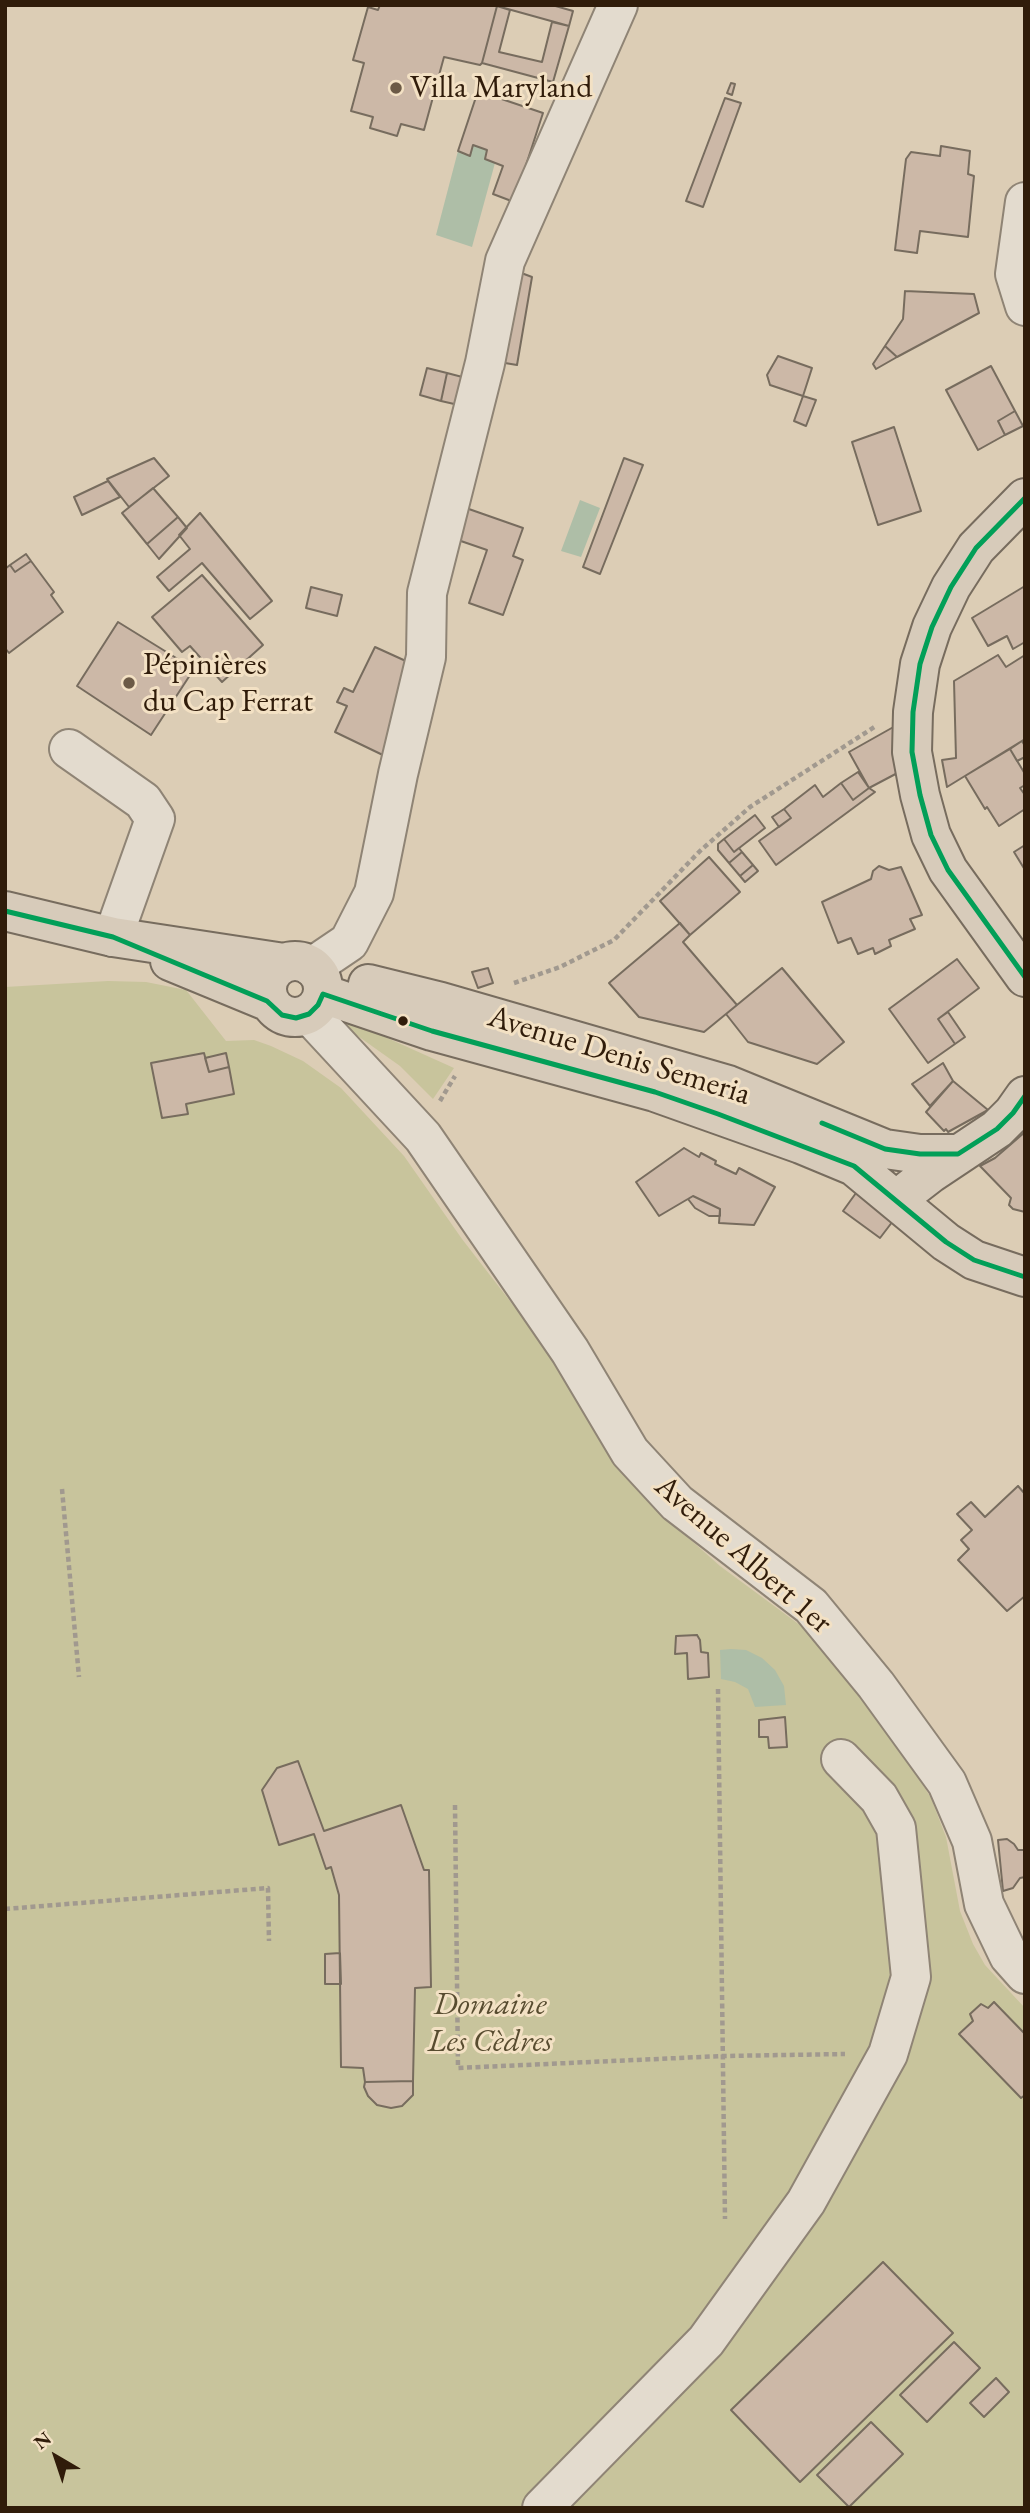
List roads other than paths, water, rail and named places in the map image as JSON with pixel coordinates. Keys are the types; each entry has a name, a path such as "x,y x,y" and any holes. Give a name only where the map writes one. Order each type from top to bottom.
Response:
{"main road":[{"path":"1025,498 976,548 951,587 932,627 920,664 913,712 912,752 931,835 948,870 1025,977"},
{"name":"Avenue Denis Semeria","path":"5,911 113,937 299,989 432,1031 655,1092 723,1100 885,1149 920,1154 958,1154"},
{"path":"900,1202 909,1190 997,1129 1025,1096"},
{"name":"Avenue Denis Semeria","path":"723,1100 853,1166 946,1242 974,1260 1025,1277"}],"street":[{"path":"299,989 349,942 374,893 398,774 426,657 427,593 485,363 505,261 618,5"},
{"path":"1025,202 1015,274 1025,306"},
{"path":"69,749 143,801 155,819 113,937"},
{"name":"Avenue Albert 1er","path":"299,989 301,1036 375,1087 423,1137 570,1351 630,1452 677,1503 811,1606 876,1685 947,1783 972,1841 984,1904 1009,1956 1025,1974"},
{"path":"542,2508 706,2341 806,2202 888,2054 911,1977 896,1828 879,1798 842,1759"}],"place":[{"name":"Villa Maryland","path":"396,88"},
{"name":"Pépinières du Cap Ferrat","path":"129,683"}],"park label":[{"name":"Domaine Les Cèdres","path":"490,2024"}]}
